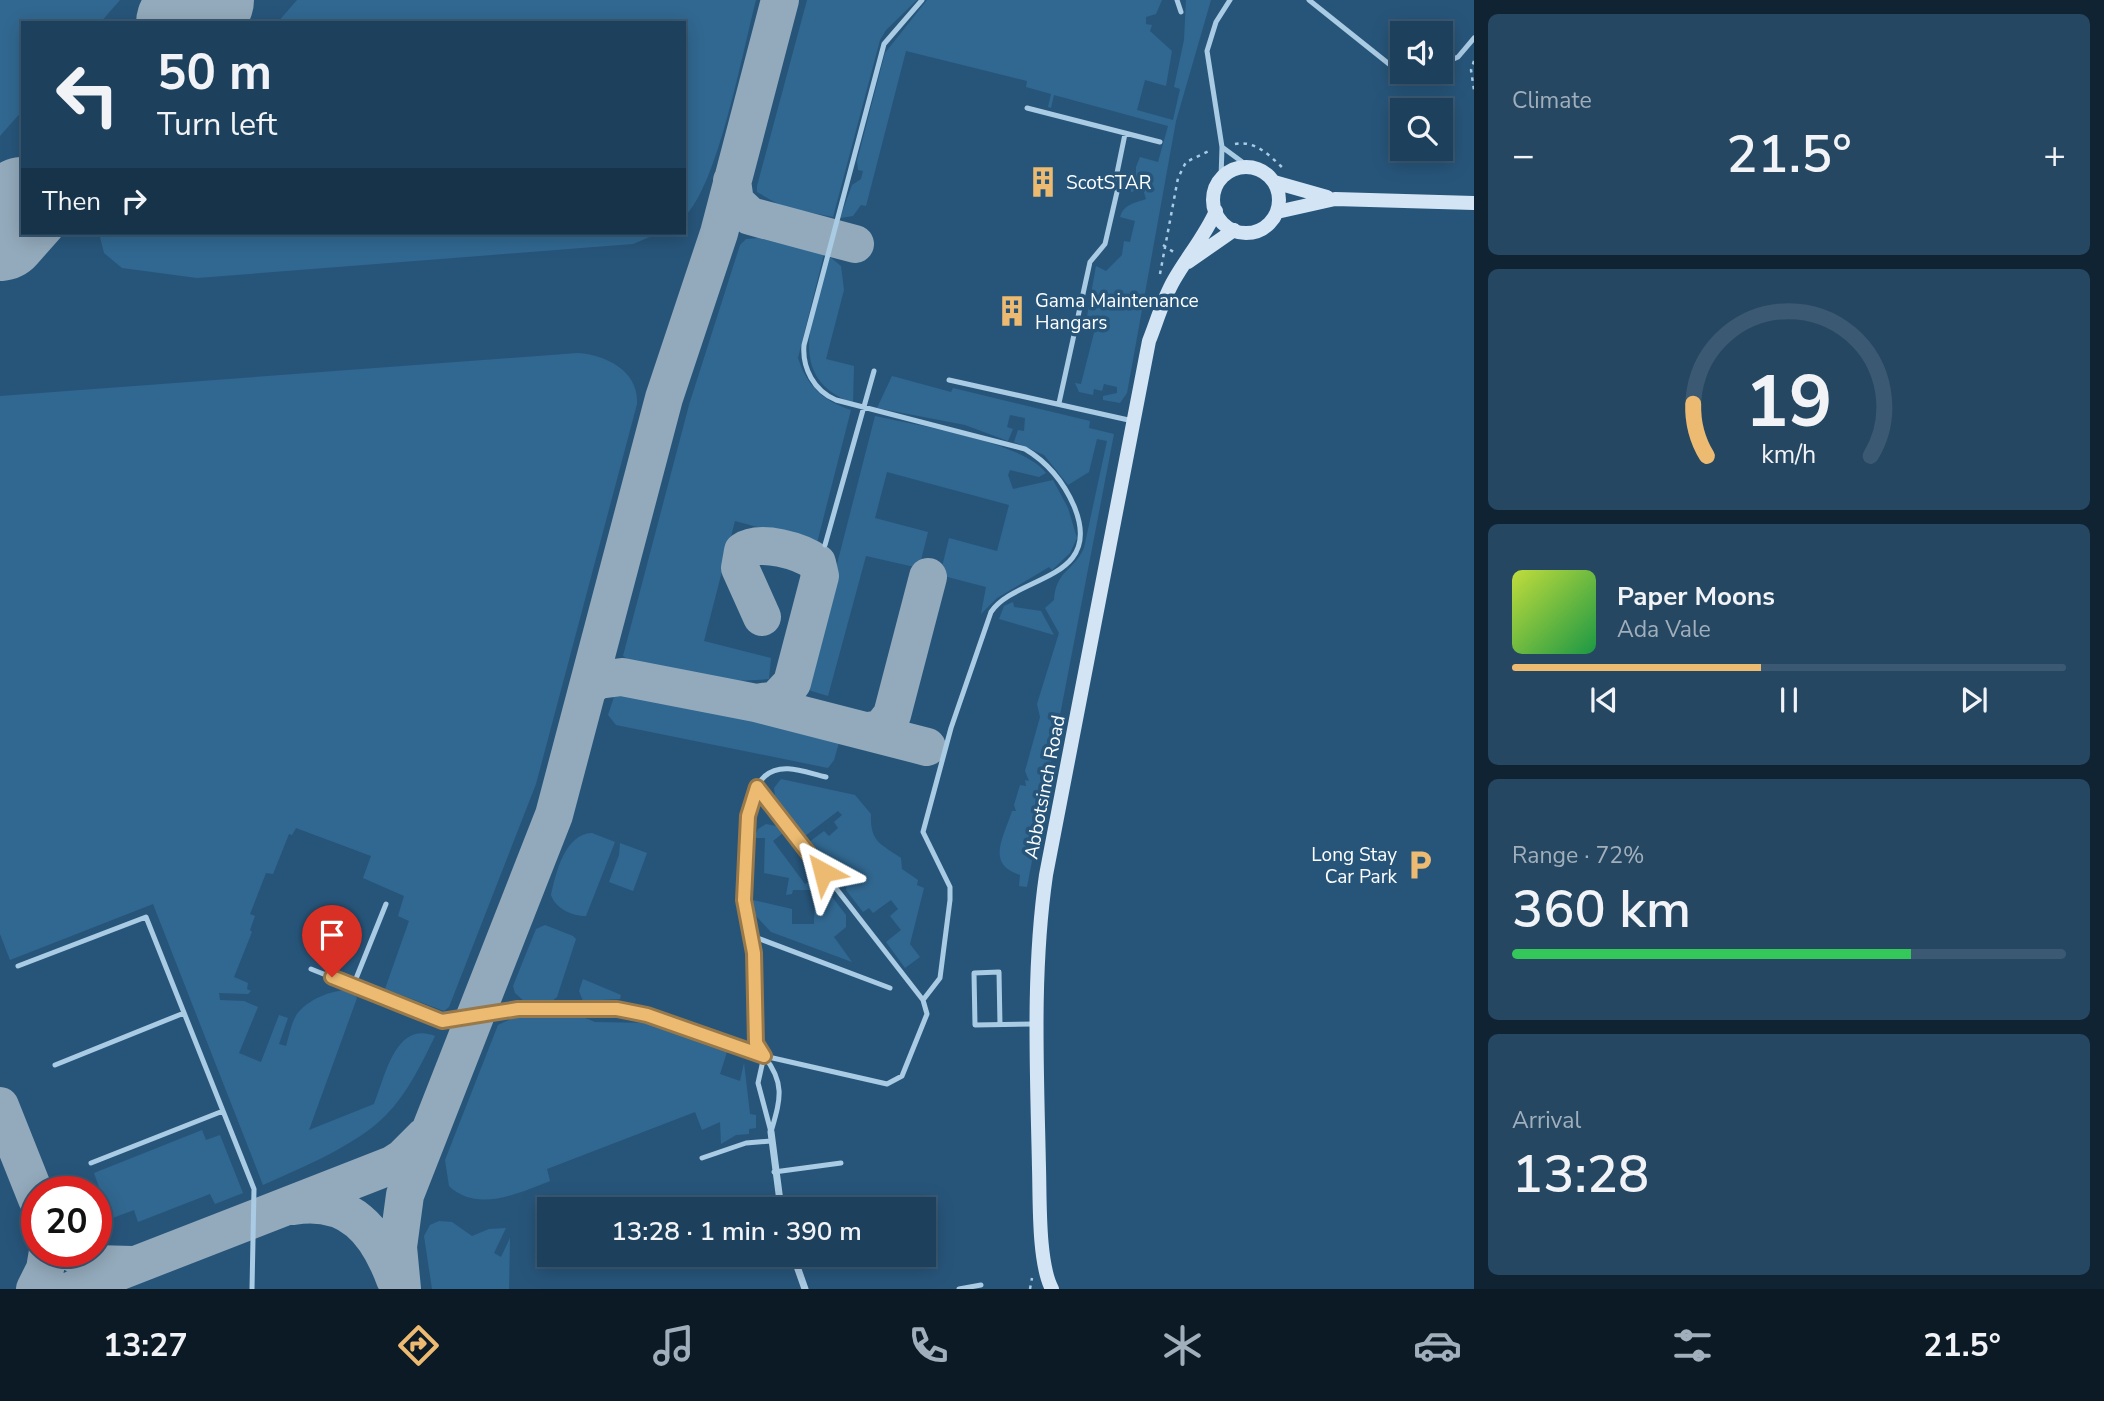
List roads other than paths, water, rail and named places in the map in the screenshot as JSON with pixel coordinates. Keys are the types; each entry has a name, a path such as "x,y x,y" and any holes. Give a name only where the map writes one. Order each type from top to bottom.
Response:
{"street":[{"path":"1277,212 1278,192 1274,182 1268,174 1248,167 1229,172 1221,178 1213,197 1221,220 1234,230 1254,232 1264,228 1277,212 1298,205 1335,199 1474,203"},
{"path":"1274,182 1335,199"},
{"name":"Abbotsinch Road","path":"1049,1287 1040,1216 1037,1024 1039,925 1046,875 1149,341 1174,280 1188,262 1193,246 1210,226 1216,211"},
{"path":"1188,262 1234,230"},
{"path":"771,1136 779,1197"},
{"path":"797,1267 805,1289"}],"lane":[{"path":"922,0 884,44 804,345 805,363 821,391 836,400 1025,449 1042,459 1054,474 1073,504 1080,523 1080,539 1072,558 1054,574 997,603 991,612 951,728 923,832 950,887 940,978 923,1000"},
{"path":"1177,0 1181,12"},
{"path":"1221,178 1222,147 1207,51 1216,22 1230,0"},
{"path":"1309,0 1390,64"},
{"path":"1453,59 1474,38"},
{"path":"1027,108 1160,142"},
{"path":"1059,403 1090,261 1105,244 1118,192 1117,173 1125,134"},
{"path":"1222,147 1248,167"},
{"path":"825,545 874,371"},
{"path":"949,380 1133,421"},
{"path":"771,1136 779,1096 779,1079 756,1043 752,936 744,900 746,838 751,798 764,776 786,768 826,777"},
{"path":"312,968 442,1021 518,1009 617,1009 647,1015 764,1056 887,1084 902,1076 913,1053 927,1014 923,1000 757,787"},
{"path":"353,986 386,904"},
{"path":"18,966 146,916 254,1189 252,1289"},
{"path":"752,936 890,988"},
{"path":"1000,1025 999,972 974,973 975,1025 1000,1025 1037,1024"},
{"path":"55,1065 184,1013"},
{"path":"764,1056 758,1083 771,1136"},
{"path":"91,1163 223,1111"},
{"path":"702,1158 771,1136"},
{"path":"774,1172 841,1163"},
{"path":"959,1289 981,1285 975,1289"}],"place":[{"name":"ScotSTAR","path":"1043,182"},
{"name":"Gama Maintenance Hangars","path":"1012,311"},
{"name":"Long Stay Car Park","path":"1420,865"}]}
